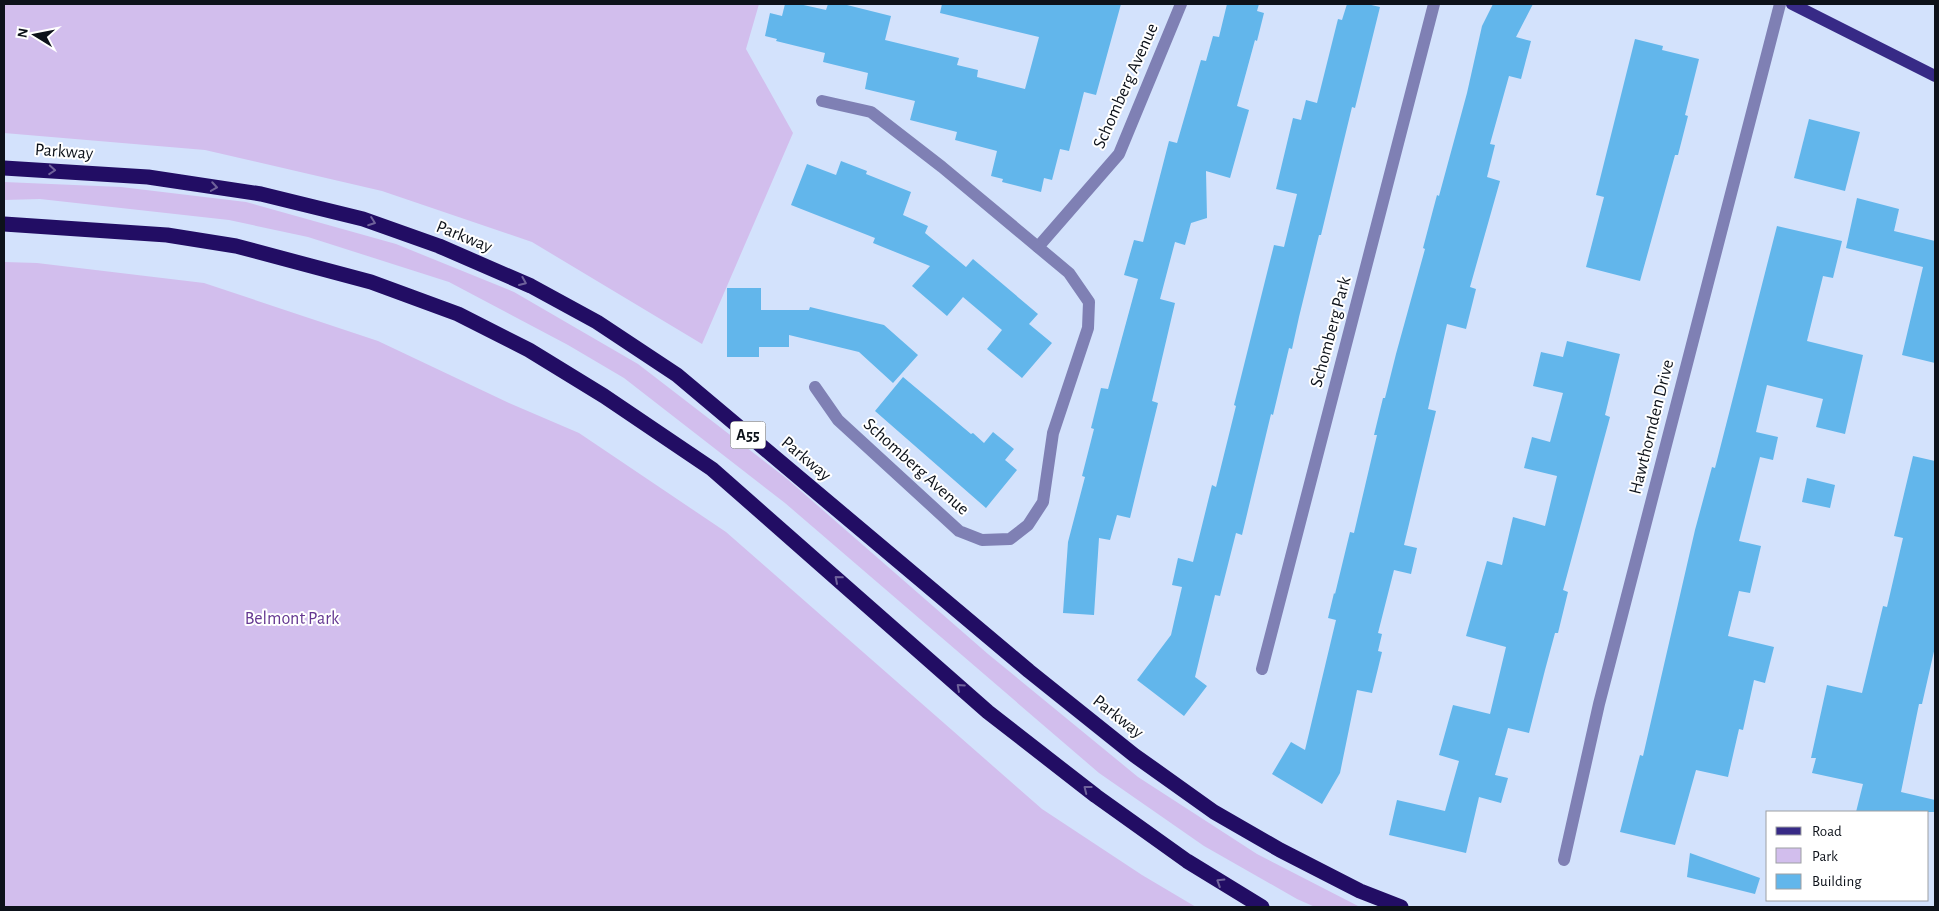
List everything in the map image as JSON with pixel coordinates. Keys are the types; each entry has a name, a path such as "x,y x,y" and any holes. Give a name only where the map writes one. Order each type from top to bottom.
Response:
{"highway":[{"name":"Parkway","path":"4,168 148,177 261,194 363,219 439,246 531,286 597,322 677,375 1029,671 1134,755 1198,801 1280,850 1360,891 1401,907"},
{"path":"4,224 167,235 236,246 371,282 458,314 529,350 604,396 712,469 988,712 1103,802 1187,861 1262,907"}],"main road":[{"path":"1792,4 1935,76"}],"street":[{"name":"Schomberg Avenue","path":"1038,247 1119,154 1181,4"},
{"name":"Schomberg Park","path":"1262,669 1434,4"},
{"name":"Hawthornden Drive","path":"1564,860 1599,704 1780,4"},
{"name":"Schomberg Avenue","path":"815,387 838,420 959,531 982,540 1010,540 1028,525 1043,502 1053,433 1088,328 1089,302 1069,273 942,167 871,112 822,101"}],"green space":[{"path":"4,4 759,4 746,49 793,133 702,344 532,242 382,191 205,150 4,133"},
{"path":"4,182 121,187 246,202 396,244 514,292 638,364 786,478 988,654 1138,777 1257,854 1360,907 1315,907 1297,899 1204,846 1099,773 785,503 624,378 568,345 449,282 308,237 229,220 40,199 4,200"},
{"name":"Belmont Park","path":"4,262 37,263 204,283 378,341 509,403 579,433 726,532 1042,809 1142,875 1196,907 4,907"}],"building":[{"path":"785,4 799,4 826,10 828,4 843,4 891,16 885,40 959,58 957,65 978,70 977,77 1025,89 1039,37 940,13 942,4 1121,4 1096,95 1084,92 1069,151 1060,149 1052,180 1044,178 1041,192 1002,182 1003,179 991,176 997,151 955,140 957,132 910,120 915,101 865,89 868,73 823,62 825,53 776,41 777,39 765,36 770,13 782,16"},
{"path":"1227,4 1259,4 1257,11 1264,13 1237,106 1249,110 1230,178 1206,171 1207,218 1191,223 1185,245 1175,242 1160,299 1175,303 1152,401 1158,403 1130,518 1117,515 1110,540 1099,538 1094,615 1063,613 1068,542 1085,477 1082,476 1094,429 1091,428 1101,388 1108,389 1138,279 1124,275 1134,240 1143,242 1169,141 1177,143 1201,60 1206,61 1213,36 1219,37"},
{"path":"1347,4 1367,4 1380,7 1355,108 1352,107 1321,235 1319,235 1292,349 1289,348 1273,415 1271,414 1242,535 1236,533 1220,596 1215,595 1195,677 1207,686 1184,716 1137,680 1171,635 1182,587 1172,585 1178,558 1193,562 1212,485 1216,487 1236,406 1234,405 1274,245 1284,247 1297,194 1276,189 1293,118 1301,120 1306,100 1317,103 1338,19 1342,20"},
{"path":"1493,4 1533,4 1516,37 1531,41 1521,79 1509,76 1490,144 1495,145 1487,177 1500,181 1470,287 1476,289 1466,329 1447,324 1428,409 1436,411 1404,545 1417,548 1411,574 1394,570 1378,633 1382,634 1378,651 1382,652 1372,693 1357,690 1340,773 1322,804 1272,774 1291,742 1305,750 1336,620 1328,618 1350,532 1354,533 1377,435 1374,435 1383,398 1385,398 1425,249 1423,248 1437,195 1439,196 1467,93 1482,26"},
{"path":"1635,39 1663,46 1662,50 1699,59 1685,115 1688,116 1678,155 1675,155 1640,281 1586,267 1604,197 1596,195"},
{"path":"1809,119 1860,132 1845,191 1794,178"},
{"path":"841,161 867,171 866,174 911,192 903,215 928,226 925,233 966,267 973,259 1038,314 1029,324 1052,343 1022,378 987,349 1002,330 963,297 947,316 912,286 930,266 873,243 875,238 791,205 807,164 836,175"},
{"path":"1857,198 1899,209 1894,231 1935,241 1935,363 1902,355 1923,267 1846,248"},
{"path":"1777,226 1842,241 1833,278 1823,276 1807,341 1863,355 1845,434 1816,427 1823,399 1767,385 1756,432 1778,437 1773,460 1760,457 1739,541 1761,546 1750,593 1739,591 1728,636 1774,647 1765,683 1754,680 1743,730 1739,729 1728,777 1696,770 1675,845 1620,832 1640,755 1643,756 1695,530 1712,467 1715,468"},
{"path":"727,288 761,288 761,310 809,310 810,307 884,325 918,355 893,383 859,352 789,335 789,347 759,347 759,357 727,357"},
{"path":"1567,341 1620,354 1605,415 1610,417 1563,590 1568,592 1558,633 1555,633 1529,733 1508,728 1495,775 1508,778 1501,803 1479,797 1466,853 1389,835 1397,800 1445,811 1459,761 1439,755 1453,705 1490,714 1506,647 1466,636 1487,561 1502,565 1513,517 1545,526 1557,476 1524,468 1532,437 1550,442 1563,393 1533,386 1541,352 1563,357"},
{"path":"903,377 984,443 993,432 1014,449 1005,460 1017,470 986,508 875,411"},
{"path":"1913,456 1935,461 1935,647 1922,704 1919,704 1901,792 1935,800 1935,812 1856,811 1863,784 1812,773 1816,758 1811,758 1827,685 1862,693 1883,606 1887,607 1903,538 1894,536"},
{"path":"1807,478 1835,485 1830,508 1802,502"},
{"path":"1690,853 1760,878 1755,894 1687,877"}]}
